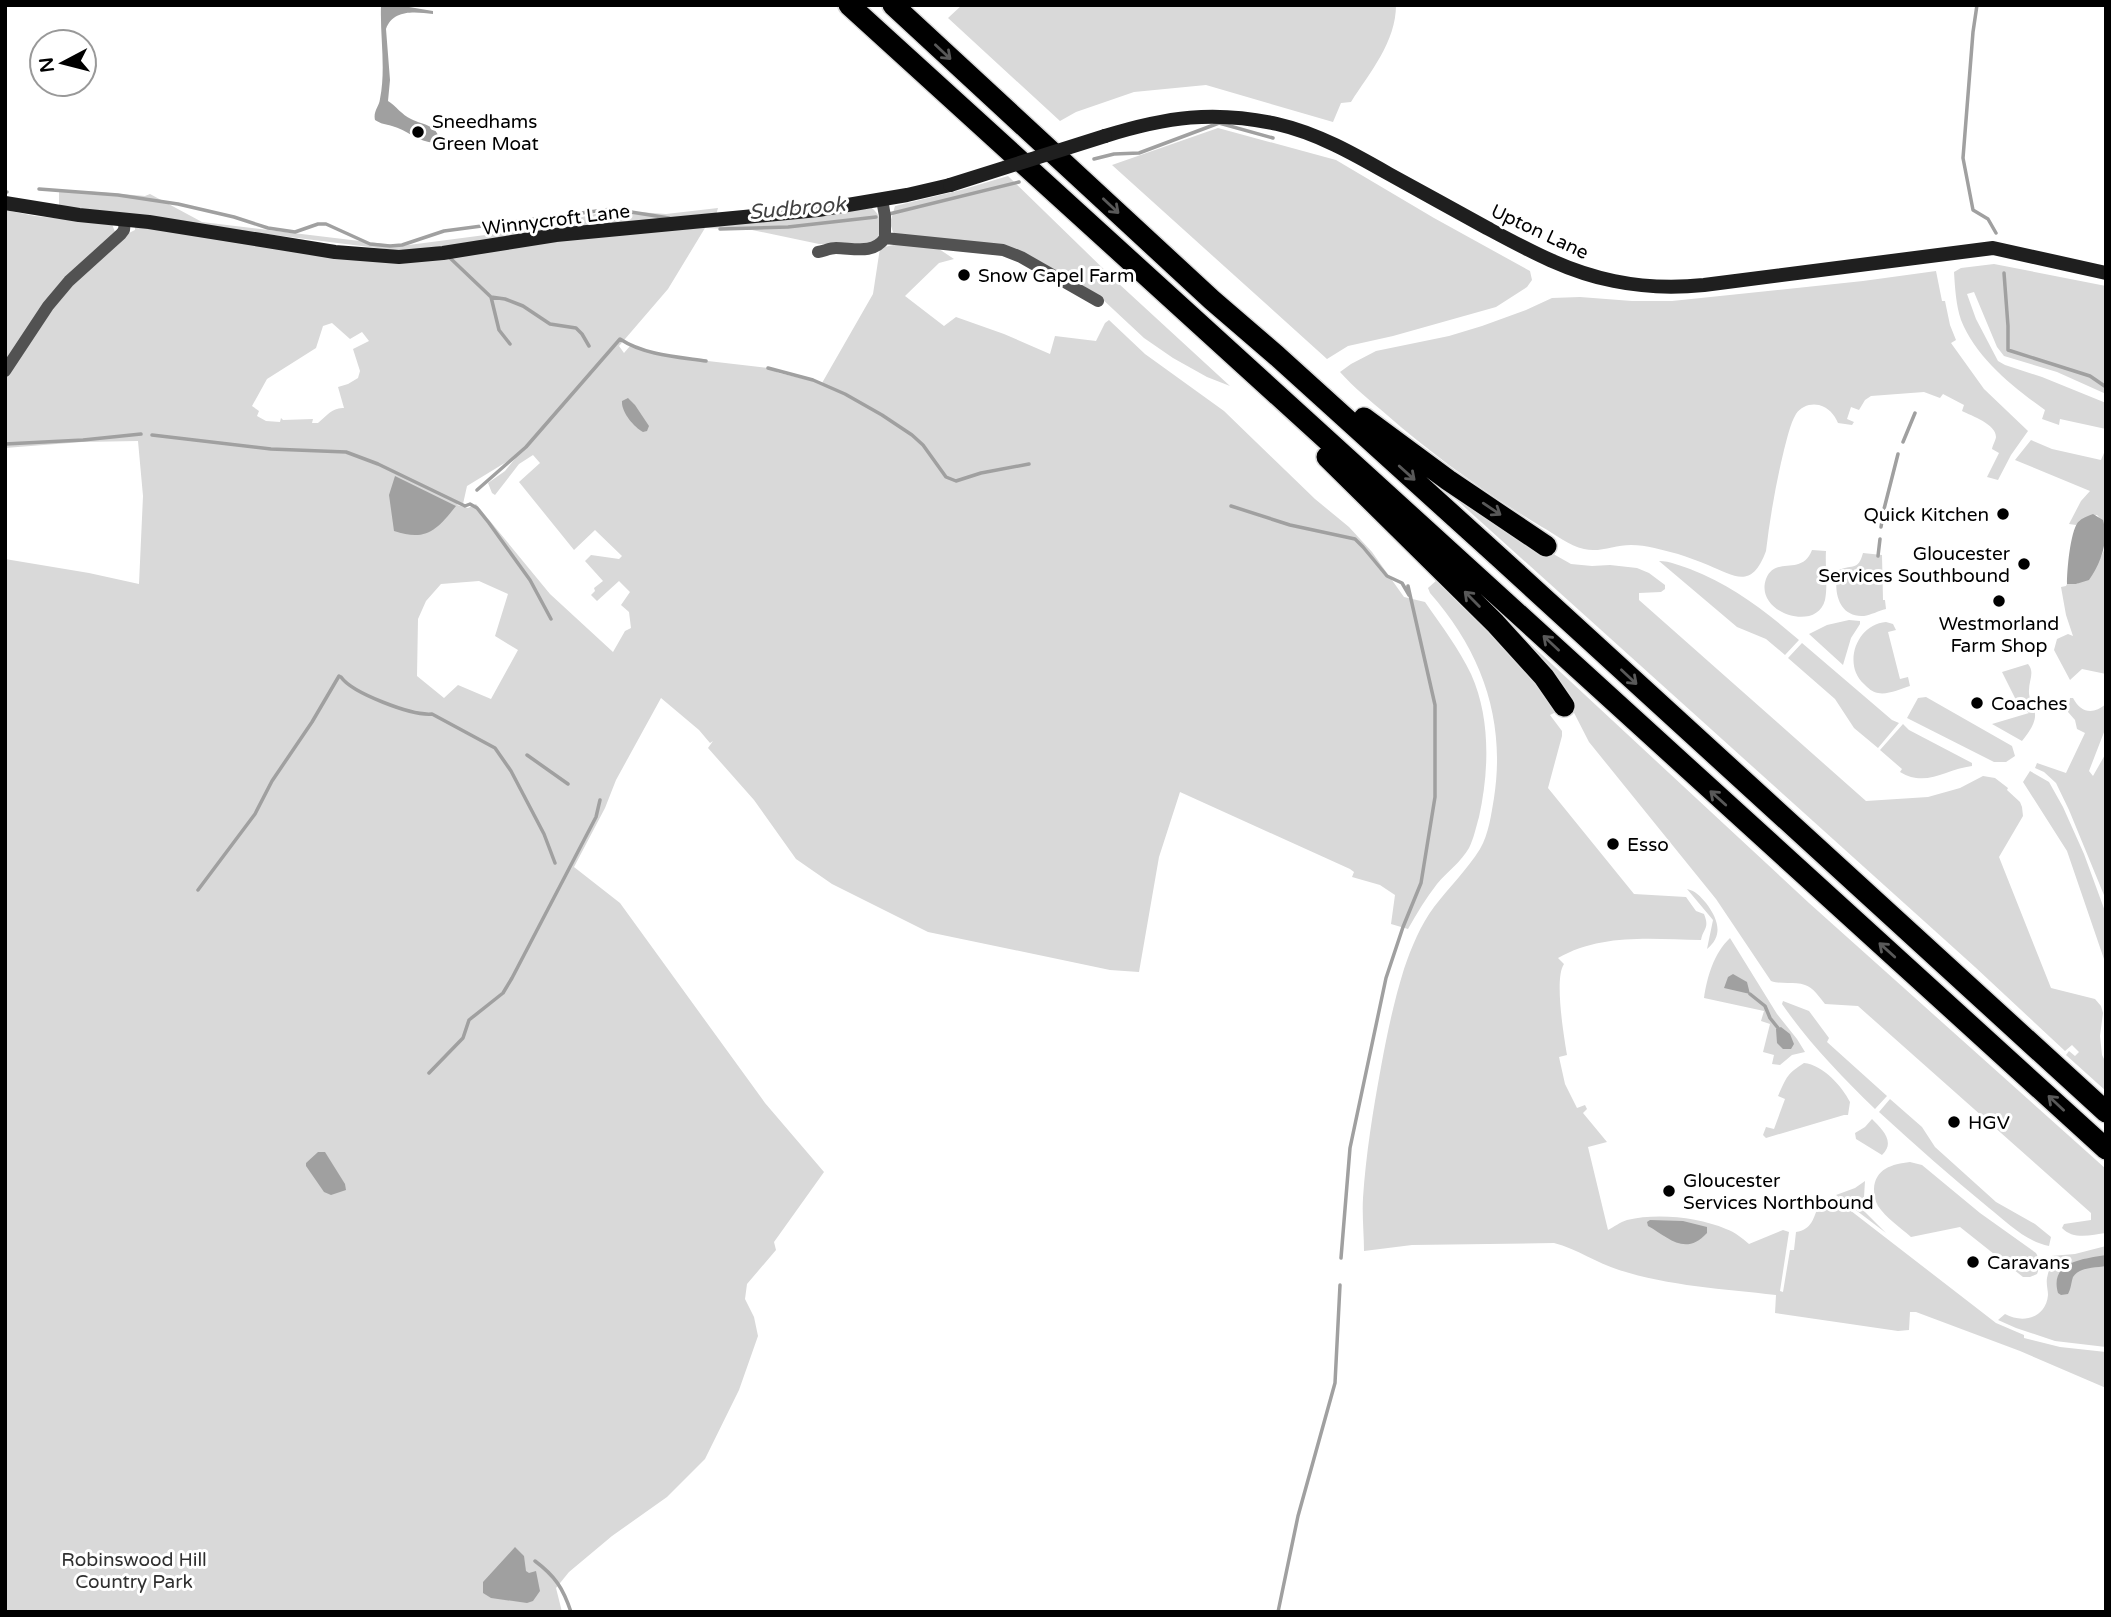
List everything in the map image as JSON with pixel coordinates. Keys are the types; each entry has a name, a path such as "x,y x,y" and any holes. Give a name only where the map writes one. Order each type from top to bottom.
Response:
{"highway":[{"path":"849,5 2106,1149"},
{"path":"893,5 1202,291 1277,356 2106,1112"},
{"path":"1277,356 1342,400 1448,480 1546,546"},
{"path":"1259,377 1307,439 1495,623 1544,677 1564,706"}],"street":[{"name":"Upton Lane","path":"1105,136 1172,118 1229,117 1279,124 1338,145 1534,254 1584,274 1625,283 1658,286 1704,285 1993,248 2106,273"},
{"name":"Winnycroft Lane","path":"5,203 335,251 399,257 443,253 556,235 818,210 882,200 950,185 1105,136"},
{"path":"818,252 834,248 858,251 878,245 885,238 882,200"},
{"path":"5,370 51,302 69,281 121,234 125,220"},
{"path":"885,238 1003,250 1021,257 1098,301"}],"green space":[{"path":"962,5 1396,5 1392,32 1381,56 1351,102 1341,103 1333,122 1206,85 1134,92 1076,112 1060,121 948,18"},
{"path":"1218,128 1336,160 1530,271 1532,280 1527,287 1496,307 1348,346 1327,359 1112,165"},
{"path":"1008,176 1118,283 1230,386 1173,358 1144,338 1099,296 1072,278 1040,263 897,235 893,232 890,223 895,206"},
{"path":"85,191 145,196 150,194 202,222 401,246 531,229 612,210 666,214 718,208 716,215 401,251 59,208 59,192"},
{"name":"Robinswood Hill Country Park","path":"872,208 879,216 881,224 877,243 819,244 752,230 705,228 668,289 619,346 624,353 630,346 682,358 768,368 822,383 873,294 880,248 898,244 939,249 954,259 939,263 905,296 944,326 956,317 1050,354 1055,336 1096,341 1109,320 1145,354 1224,411 1315,499 1349,527 1372,552 1404,597 1425,602 1437,619 1471,674 1485,727 1485,782 1479,817 1469,848 1433,889 1408,929 1391,924 1395,895 1380,885 1352,877 1354,872 1350,869 1180,792 1159,857 1139,972 1110,970 928,932 832,884 796,859 754,800 708,748 713,741 710,743 699,730 661,698 616,780 605,808 574,867 620,903 765,1103 824,1172 774,1242 776,1250 747,1284 745,1299 754,1317 758,1336 739,1390 705,1459 667,1497 612,1536 569,1572 556,1588 562,1612 5,1612 5,559 139,584 143,496 138,441 5,448 5,378 36,329 71,285 127,234 135,230 135,226 348,256 537,242","holes":["332,323 350,339 362,332 369,341 353,349 360,371 358,378 338,387 344,408 333,410 318,423 312,423 313,419 281,418 280,422 266,421 257,416 259,411 252,406 267,379 316,348 323,326","518,455 505,471 488,483 495,495 519,464 533,455 540,463 519,482 574,550 595,530 622,556 619,559 591,555 585,561 603,581 594,588 595,591 591,595 597,601 619,581 630,592 621,605 629,612 631,628 625,631 613,652 550,594 476,504 468,508 457,505 463,504 467,486","479,581 508,594 495,636 518,650 491,699 458,685 444,698 417,676 418,619 426,601 441,584"]},
{"path":"5,210 112,224 115,232 76,271 5,368"},
{"path":"1994,264 2106,286 2106,394 2057,372 2004,356 1997,347 1974,292 1967,294 1976,319 1998,361 2106,403 2106,429 2060,419 2059,425 2042,419 2045,410 2009,382 1976,347 1959,314 1954,272 1961,268"},
{"path":"1936,271 1942,301 1945,301 1956,340 1951,343 1984,389 2028,431 1998,480 1987,477 1999,453 1992,449 1995,432 1983,421 1962,411 1964,405 1943,394 1940,398 1924,392 1871,396 1859,410 1851,407 1847,419 1854,422 1852,425 1838,423 1823,406 1806,406 1796,414 1788,436 1771,513 1766,551 1755,571 1742,577 1682,555 1649,547 1631,545 1590,550 1568,543 1443,460 1405,431 1340,372 1376,351 1449,336 1526,310 1552,298 1672,301"},
{"path":"2031,440 2052,449 2101,460 2106,448 2106,674 2082,669 2070,680 2054,650 2057,639 2068,634 2073,636 2061,587 2077,584 2098,562 2103,553 2105,530 2097,515 2079,521 2076,525 2069,524 2081,501 2090,491 2015,460"},
{"path":"1439,484 1571,564 1637,568 1649,573 1665,585 1665,589 1661,592 1639,593 1639,600 1866,801 1928,797 1960,788 1983,776 1995,778 2008,788 2020,802 2023,816 1999,857 2051,988 2095,999 2101,1006 2103,1013 2100,1036 2102,1055 2106,1063 2106,1091 2066,1055 2069,1051 2075,1056 2079,1052 2072,1045 2065,1051"},
{"path":"1812,550 1826,551 1825,600 1820,610 1811,615 1788,615 1769,601 1765,591 1766,579 1776,568 1802,563"},
{"path":"1863,553 1882,555 1883,600 1886,609 1864,616 1848,612 1843,607 1836,585 1839,570 1857,565"},
{"path":"1659,561 1690,569 1720,583 1761,609 1799,640 1785,655 1766,639 1737,627"},
{"path":"1437,580 1532,680 1534,679 1556,712 1550,715 1562,731 1562,736 1548,788 1634,894 1686,897 1706,919 1701,940 1609,941 1592,944 1558,958 1564,964 1560,994 1567,1055 1559,1057 1565,1084 1577,1108 1585,1105 1587,1109 1583,1113 1607,1142 1588,1147 1608,1230 1627,1220 1664,1217 1715,1225 1741,1237 1749,1244 1783,1230 1789,1232 1780,1291 1783,1292 1796,1232 1806,1229 1819,1204 1833,1197 1996,1323 2024,1335 2024,1338 2060,1347 2106,1352 2106,1388 2020,1351 1916,1312 1910,1312 1909,1330 1898,1331 1775,1313 1776,1295 1657,1280 1611,1267 1554,1243 1412,1245 1364,1251 1363,1198 1368,1149 1383,1055 1400,981 1425,921 1480,849 1488,830 1494,798 1497,769 1493,714 1486,688 1464,639 1430,593 1428,588"},
{"path":"1501,617 1809,903 2106,1169 2106,1233 2077,1235 2066,1232 2062,1228 2064,1224 2091,1220 2091,1213 1858,1006 1825,1004 1808,986 1771,981 1716,899 1589,742 1570,705"},
{"path":"1849,620 1860,621 1860,624 1851,638 1843,665 1809,634 1827,625"},
{"path":"1876,624 1893,624 1896,630 1888,632 1900,679 1908,677 1910,686 1882,693 1870,690 1857,676 1854,656 1860,637"},
{"path":"1802,643 1892,720 1899,723 1878,748 1854,728 1835,699 1788,658"},
{"path":"2028,664 2031,673 2029,694 2035,717 2032,727 2022,741 1992,724 2029,713 2024,709 2025,705 2015,698 2002,672"},
{"path":"1926,697 2012,746 2015,756 2006,762 1994,762 1907,718 1918,698"},
{"path":"2070,698 2088,711 2106,704 2106,727 2089,771 2093,776 2106,753 2106,900 2056,783 2035,768 2037,763 2066,773 2085,733 2077,729 2075,720 2068,712"},
{"path":"1903,724 1909,730 1972,763 1972,766 1927,778 1900,772 1902,769 1880,750"},
{"path":"2030,771 2049,782 2084,854 2106,914 2106,965 2067,851 2023,782"},
{"path":"1687,889 1702,898 1716,921 1716,938 1707,949 1713,920"},
{"path":"1730,938 1777,1014 1805,1052 1792,1055 1780,1065 1772,1064 1774,1055 1763,1052 1770,1024 1761,1021 1764,1011 1704,998 1712,966"},
{"path":"1783,1001 1809,1011 1829,1038 1827,1042 1887,1096 1875,1109 1814,1046 1782,1004"},
{"path":"1804,1063 1825,1072 1837,1083 1850,1102 1848,1115 1766,1138 1763,1135 1766,1127 1774,1129 1785,1099 1778,1096 1783,1084 1791,1073"},
{"path":"1890,1099 1922,1127 1935,1147 1996,1202 2035,1224 2051,1237 2049,1246 2032,1240 2010,1225 1879,1112"},
{"path":"1872,1119 1888,1141 1882,1155 1856,1139 1855,1133"},
{"path":"1910,1162 1922,1165 1980,1213 2036,1253 2041,1263 2037,1274 2023,1277 1960,1227 1911,1237 1889,1218 1876,1202 1875,1182 1886,1169"},
{"path":"1865,1181 1864,1197 1867,1206 1863,1210 1886,1233 1836,1195"},
{"path":"2106,1246 2106,1347 2055,1341 1998,1320 2005,1314 2019,1318 2033,1317 2043,1309 2048,1295 2047,1280 2051,1256 2075,1254"}],"shaded area":[{"path":"397,5 433,11 433,14 405,13 389,23 386,29 390,80 388,101 408,117 430,126 440,142 421,140 375,120 383,76 381,7"},
{"path":"628,398 649,426 647,431 639,430 626,414 622,401"},
{"path":"395,476 456,506 443,522 430,532 415,535 394,531 389,495"},
{"path":"2093,514 2103,520 2105,528 2100,559 2089,580 2067,584 2075,527 2078,522"},
{"path":"1733,974 1747,982 1750,994 1724,988 1728,977"},
{"path":"1781,1027 1790,1034 1794,1044 1791,1049 1783,1049 1777,1043 1776,1029"},
{"path":"318,1152 325,1152 346,1190 331,1195 324,1192 306,1166"},
{"path":"1683,1221 1707,1227 1707,1233 1691,1244 1677,1243 1648,1226 1647,1222"},
{"path":"2106,1255 2106,1266 2079,1271 2073,1277 2068,1294 2058,1293 2057,1282 2063,1268 2079,1260"},
{"path":"515,1547 524,1556 526,1571 536,1571 540,1591 533,1601 527,1603 491,1598 483,1593 483,1582"}],"waterway":[{"path":"1977,5 1963,158 1973,210 1988,219 1996,233"},
{"name":"Sudbrook","path":"1094,159 1114,154 1139,153 1219,123 1273,138"},
{"name":"Sudbrook","path":"889,214 1019,182"},
{"path":"39,189 118,195 178,204 268,228 295,232 326,224 370,244 390,246 402,245 444,231 612,209 669,218"},
{"name":"Sudbrook","path":"720,229 788,227 876,217"},
{"path":"449,257 491,297 499,330 510,344"},
{"path":"2004,273 2008,350 2090,376 2106,387"},
{"path":"491,297 523,306 550,324 576,328 589,346"},
{"path":"5,328 5,343"},
{"path":"477,490 526,447 620,339 650,352 706,361"},
{"path":"768,368 813,380 882,415 912,435 923,445 946,477 956,481 981,473 1029,464"},
{"path":"1903,442 1915,413"},
{"path":"5,444 141,434"},
{"path":"152,435 271,449 346,452 378,464 465,506 470,504 477,508 489,523 530,580 551,619"},
{"path":"1881,527 1898,454"},
{"path":"1231,506 1290,525 1355,539 1387,576 1402,583 1409,595"},
{"path":"1878,556 1880,539"},
{"path":"1341,1258 1350,1148 1386,978 1421,883 1435,797 1435,705 1408,586"},
{"path":"198,890 255,814 272,781 339,676"},
{"path":"341,677 369,696 411,711 432,714 495,748 511,771 544,834 555,863"},
{"path":"527,755 568,784"},
{"path":"429,1073 463,1038 469,1020 503,993 596,817 600,800"},
{"path":"1750,994 1765,1006 1778,1028"},
{"path":"1278,1612 1298,1516 1335,1383 1340,1285"},
{"path":"535,1561 558,1583 571,1612"}],"place":[{"name":"Sneedhams Green Moat","path":"418,132"},
{"name":"Snow Capel Farm","path":"964,275"},
{"name":"Quick Kitchen","path":"2003,514"},
{"name":"Gloucester Services Southbound","path":"2024,564"},
{"name":"Westmorland Farm Shop","path":"1999,601"},
{"name":"Coaches","path":"1977,703"},
{"name":"Esso","path":"1613,844"},
{"name":"HGV","path":"1954,1122"},
{"name":"Gloucester Services Northbound","path":"1669,1191"},
{"name":"Caravans","path":"1973,1262"}]}
